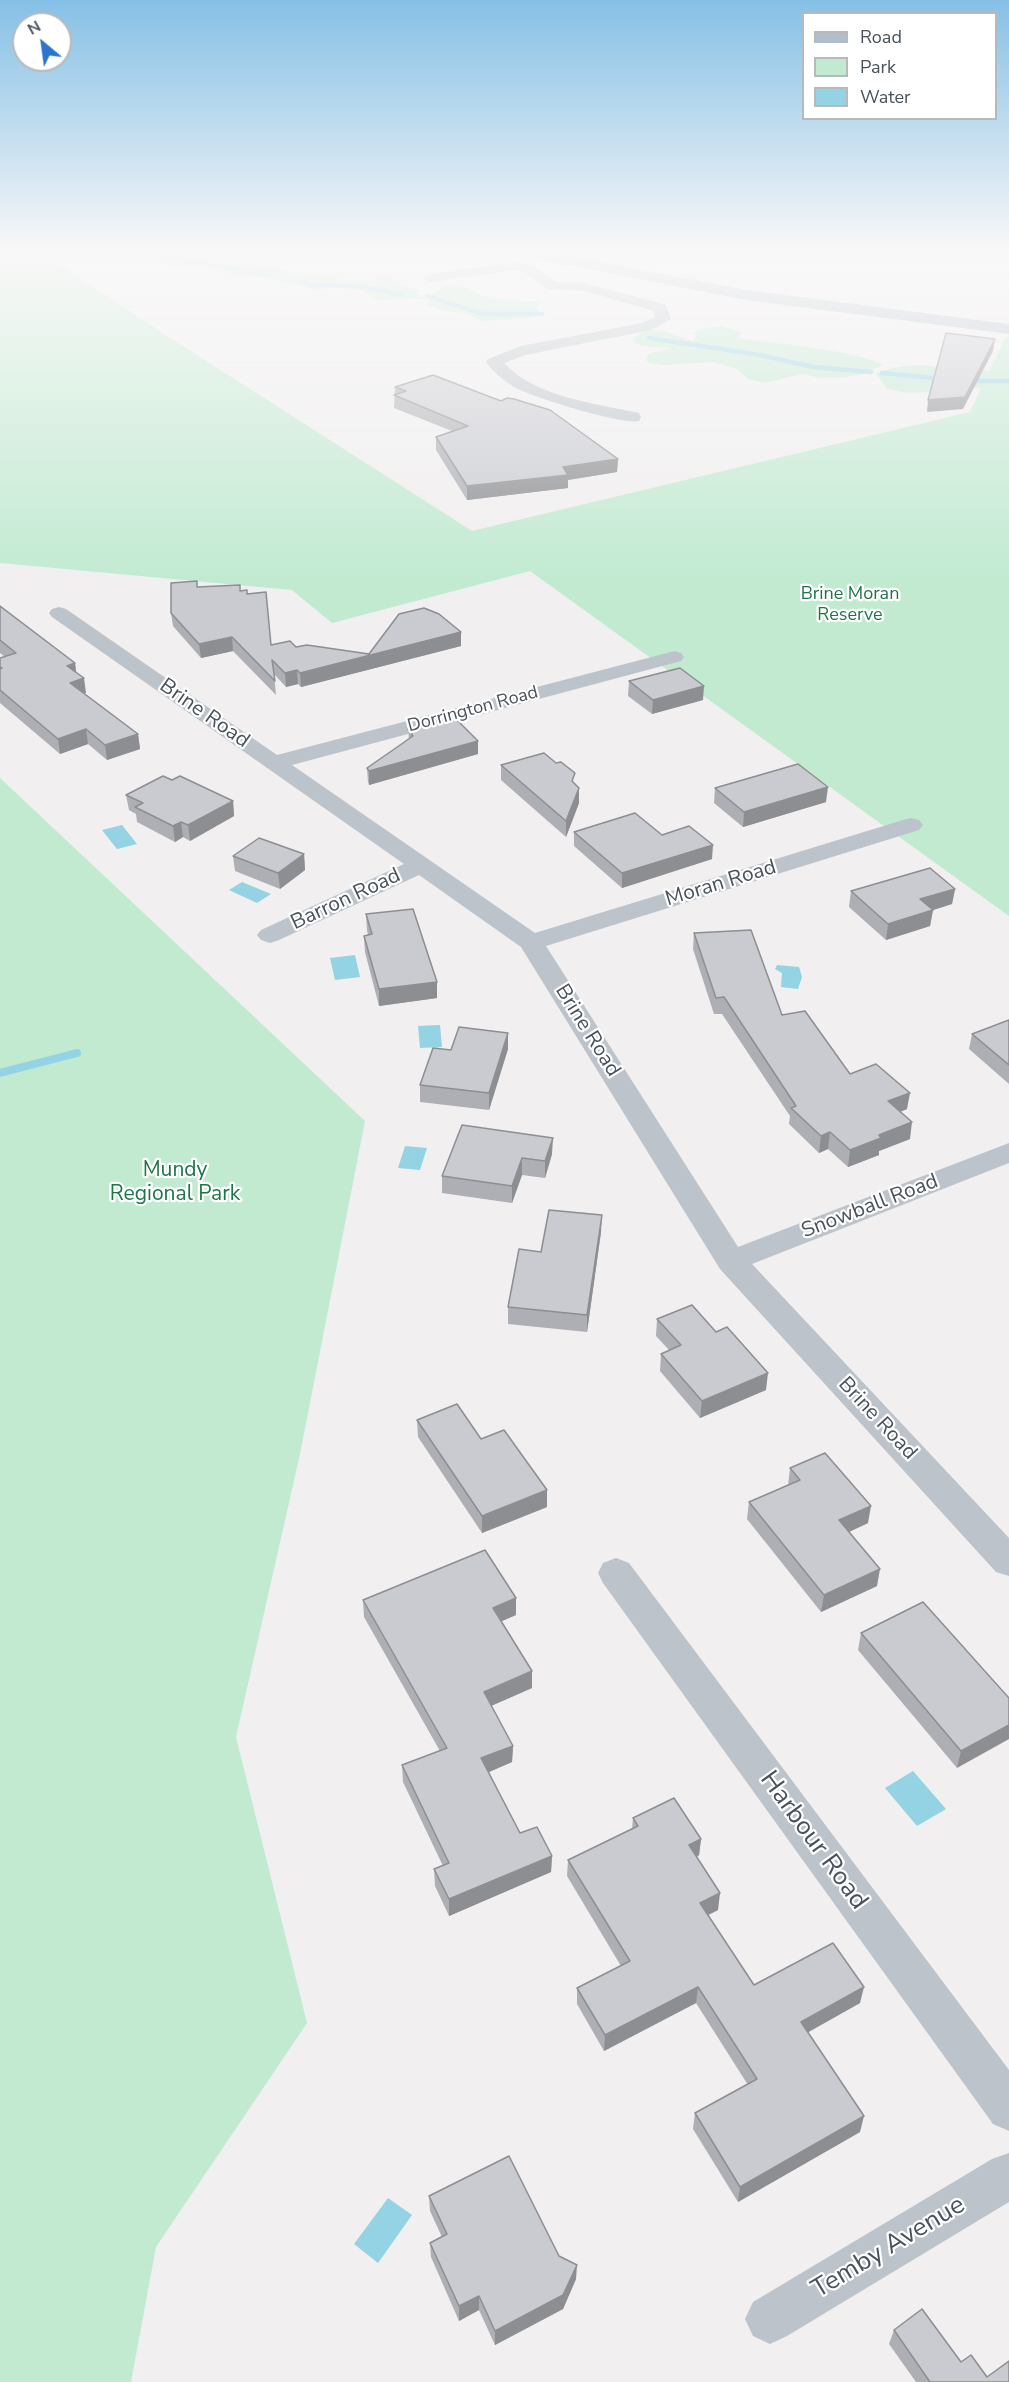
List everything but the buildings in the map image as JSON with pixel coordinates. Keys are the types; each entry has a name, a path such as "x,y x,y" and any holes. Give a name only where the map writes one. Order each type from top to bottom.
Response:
{"street":[{"path":"496,361 494,362 502,373 528,390 633,417"},
{"name":"Brine Road","path":"59,613 531,942 731,1261 1009,1562"},
{"name":"Dorrington Road","path":"273,762 674,657"},
{"name":"Moran Road","path":"531,942 911,825"},
{"name":"Barron Road","path":"270,935 422,866"},
{"name":"Snowball Road","path":"731,1261 1009,1152"},
{"name":"Harbour Road","path":"616,1573 1009,2108"},
{"name":"Temby Avenue","path":"770,2319 1009,2176"}],"green space":[{"name":"Brine Moran Reserve","path":"0,361 207,361 472,531 970,412 981,388 921,392 898,391 886,388 876,373 918,365 939,369 989,371 994,361 1009,361 1009,916 530,571 332,623 292,590 0,563"},
{"path":"647,361 875,361 883,365 863,374 846,377 820,378 802,374 765,383 748,379 737,369 713,362 663,365"},
{"name":"Mundy Regional Park","path":"0,778 365,1121 300,1454 236,1737 307,2023 156,2247 131,2382 0,2382"}],"water":[{"path":"122,825 137,844 117,849 102,830"},
{"path":"242,882 271,894 257,903 229,890"},
{"path":"355,955 360,977 335,980 330,958"},
{"path":"777,965 799,967 802,977 798,989 781,987 782,973 775,969"},
{"path":"440,1025 442,1047 420,1048 418,1026"},
{"path":"405,1146 427,1148 420,1170 398,1168"},
{"path":"913,1771 946,1809 917,1826 885,1788"},
{"path":"388,2198 412,2215 378,2263 354,2244"}],"waterway":[{"path":"787,361 813,367 871,372"},
{"path":"882,373 944,379"},
{"path":"966,381 1009,381"},
{"path":"0,1073 77,1053"}]}
